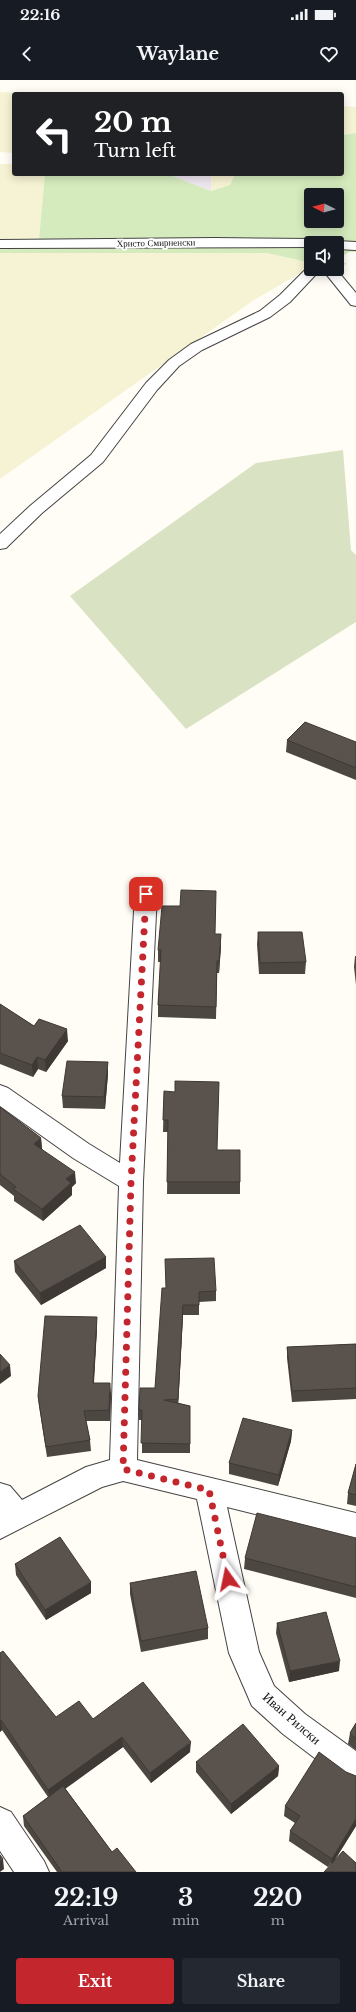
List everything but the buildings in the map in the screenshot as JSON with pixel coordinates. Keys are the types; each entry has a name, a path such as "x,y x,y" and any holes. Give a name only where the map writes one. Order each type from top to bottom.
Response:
{"street":[{"name":"Христо Смирненски","path":"0,244 215,242 304,245"},
{"path":"344,245 356,246"},
{"path":"0,544 23,521 80,474 103,452 130,414 161,375 186,353 211,338 265,314 281,302 307,276"},
{"path":"335,276 356,302"},
{"path":"123,1469 131,1182 146,894"},
{"path":"0,1094 82,1151 131,1182"},
{"path":"0,1496 9,1521 96,1476 123,1469 356,1526"},
{"name":"Иван Рилски","path":"209,1490 244,1653 262,1696 294,1724 356,1770"},
{"path":"0,1823 33,1872"}],"shaded area":[{"path":"0,92 12,92 12,153 0,152"},
{"path":"344,106 356,107 356,133 344,135"},
{"path":"0,164 12,164 12,176 45,176 39,239 0,239"},
{"path":"172,176 211,176 211,191"},
{"path":"211,176 234,176 230,185 211,191"},
{"path":"0,253 267,253 304,261 304,271 254,300 0,479"}],"green space":[{"path":"356,133 356,252 349,252 344,255 344,236 304,236 304,261 267,253 0,253 0,239 39,239 45,176 172,176 211,191 230,185 234,176 344,176 344,135"},
{"path":"343,450 351,550 356,555 356,622 186,729 70,596 256,463"}],"route":[{"path":"146,894 131,1182 123,1469 209,1490 228,1579"}]}
